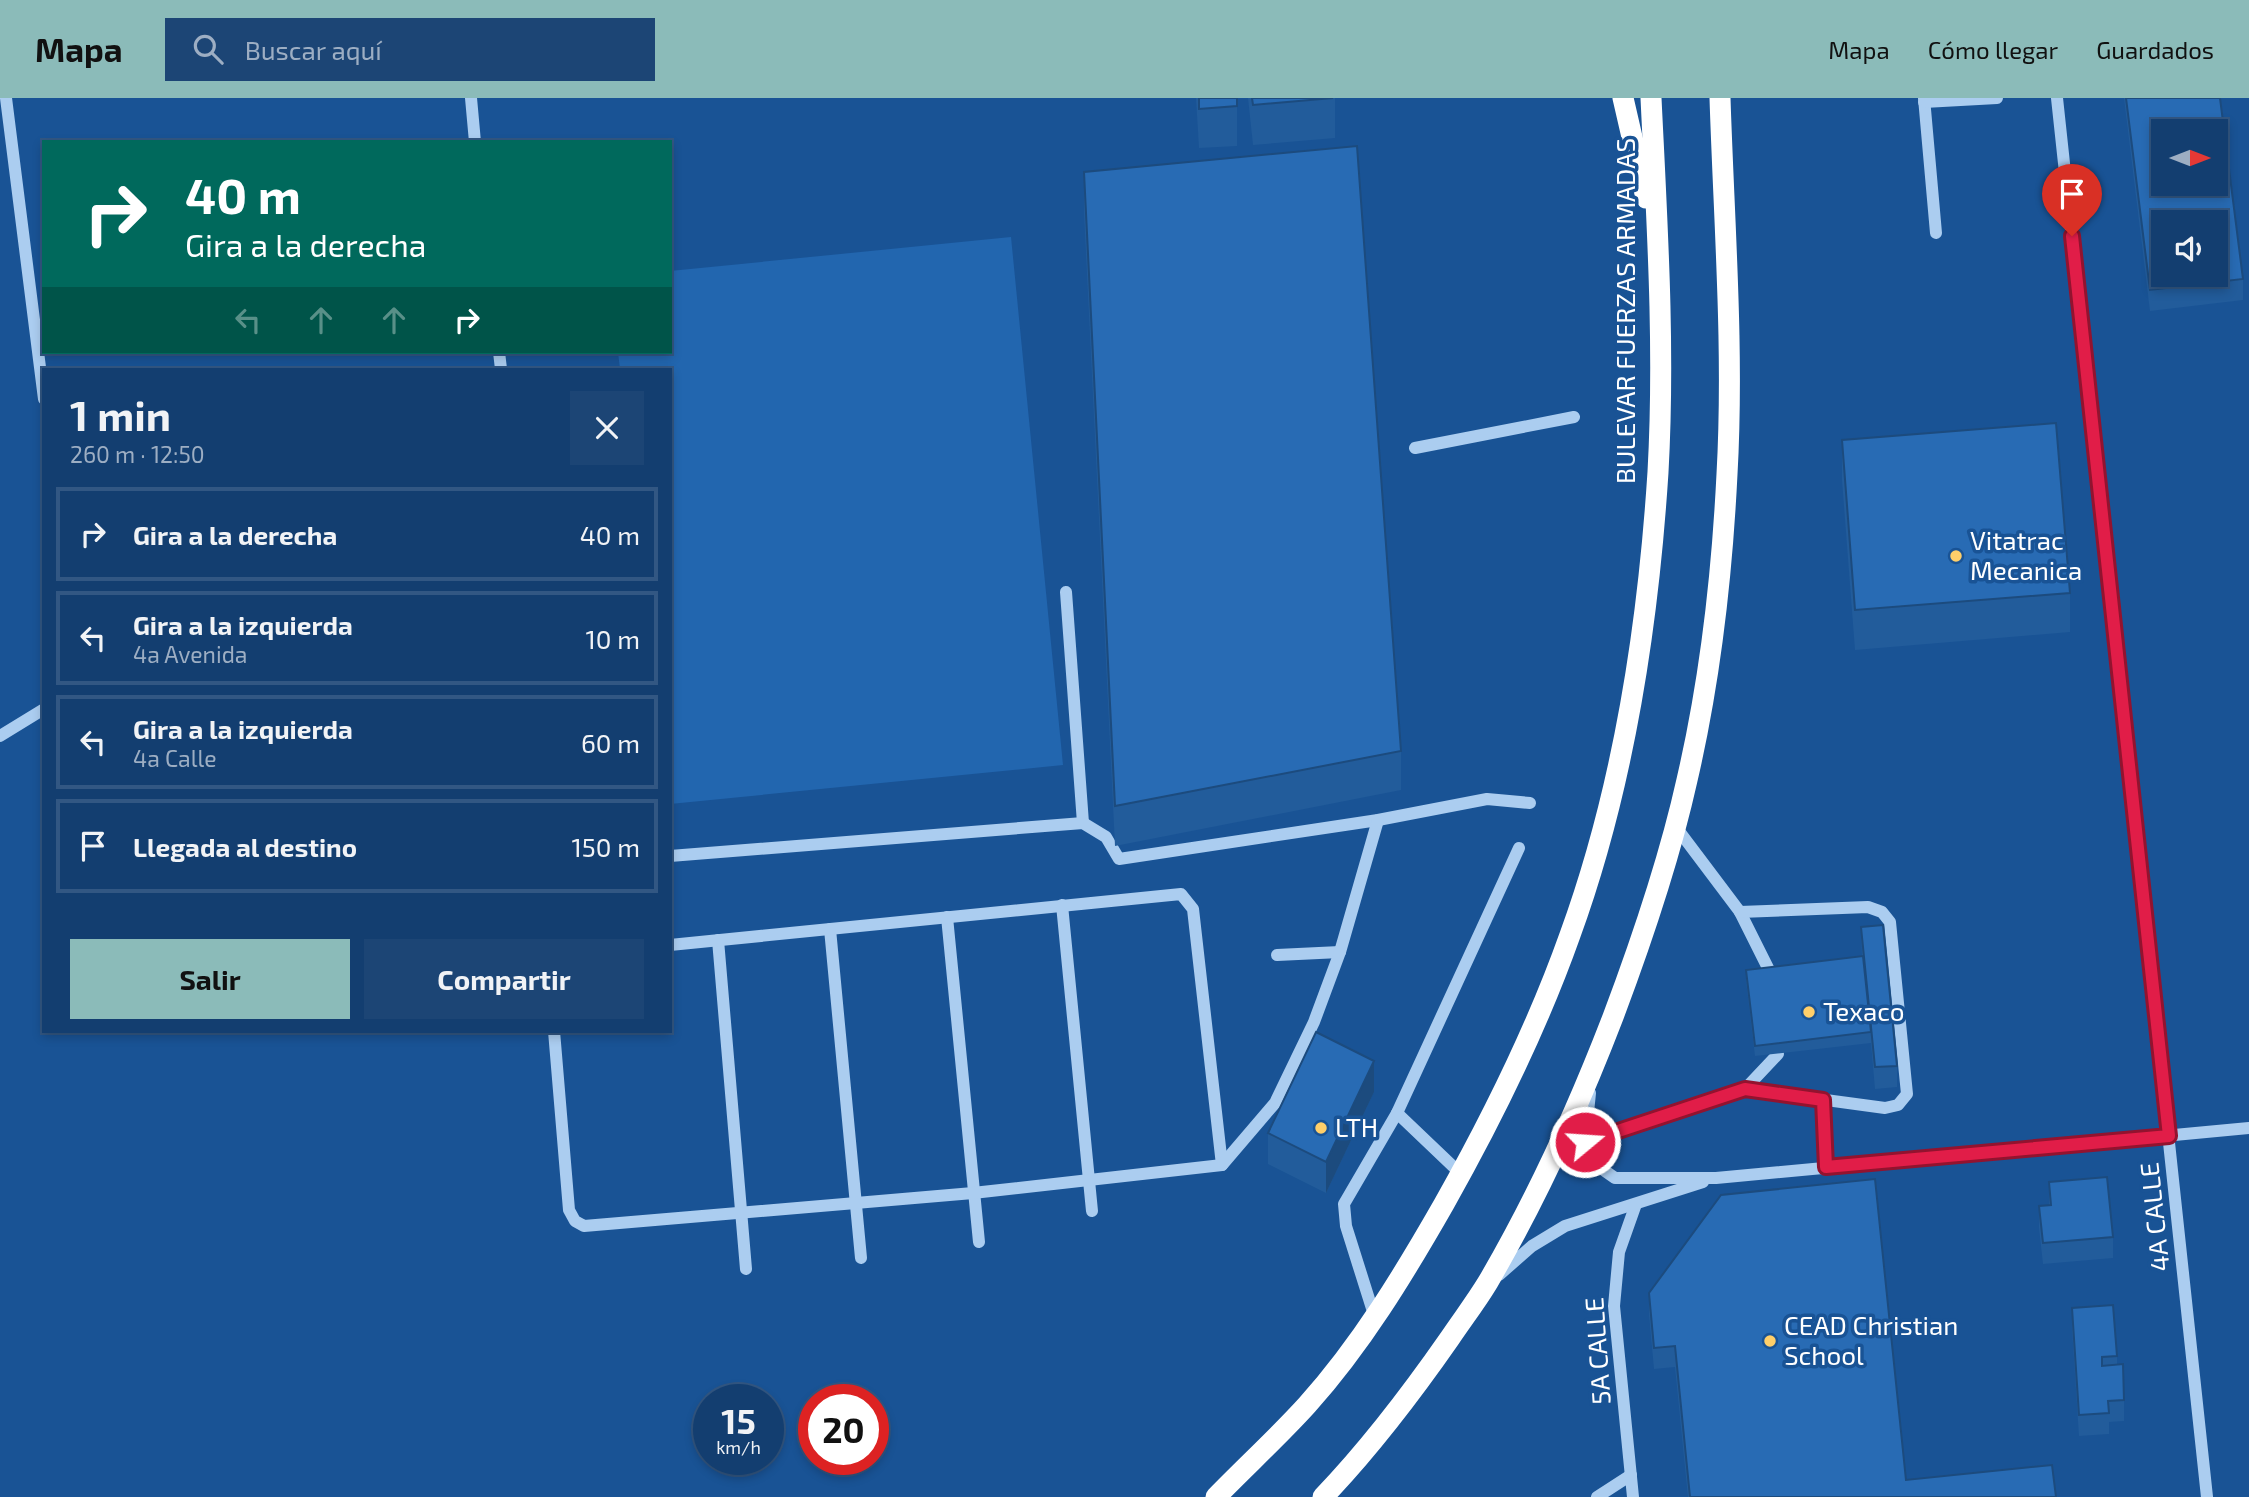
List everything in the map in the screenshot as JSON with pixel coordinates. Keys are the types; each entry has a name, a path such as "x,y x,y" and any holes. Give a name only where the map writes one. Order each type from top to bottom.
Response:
{"highway":[{"path":"1623,98 1658,253"},
{"name":"BULEVAR FUERZAS ARMADAS","path":"1216,1497 1308,1404 1375,1318 1491,1119 1545,999 1571,933 1603,830 1623,749 1651,561 1660,412 1658,253 1651,98"},
{"path":"1323,1497 1355,1463 1420,1381 1486,1285 1535,1195 1595,1062 1639,949 1676,827 1706,679 1720,578 1727,473 1730,360 1720,98"}],"street":[{"path":"6,98 42,383"},
{"path":"471,98 475,140"},
{"path":"1936,233 1924,100 1997,98"},
{"name":"4A CALLE","path":"2057,98 2207,1497"},
{"path":"1415,448 1574,417"},
{"path":"1066,592 1083,823"},
{"path":"0,736 42,710"},
{"path":"672,856 1083,823 1106,837 1119,859 1378,820 1487,799 1530,803"},
{"path":"554,1033 569,1210 575,1221 584,1226 973,1194 1222,1165 1275,1103 1314,1022 1340,952 1378,820"},
{"path":"1676,827 1740,912 1773,978"},
{"path":"1375,1318 1346,1226 1344,1204 1397,1114 1519,848"},
{"path":"672,945 1181,894 1193,909 1222,1165"},
{"path":"1062,905 1092,1211"},
{"path":"1585,1142 1745,1089 1885,1108 1898,1105 1907,1094 1891,922 1882,912 1868,907 1740,912"},
{"path":"947,917 979,1242"},
{"path":"830,929 858,1203 861,1258"},
{"path":"718,940 746,1269"},
{"path":"1277,955 1340,952"},
{"path":"1745,1089 1778,1054"},
{"path":"1595,1062 1585,1142 1595,1164 1615,1178 1716,1178 2249,1128"},
{"path":"1823,1100 1826,1167"},
{"path":"1397,1114 1461,1174"},
{"path":"1486,1285 1532,1246 1565,1226 1716,1178"},
{"name":"5A CALLE","path":"1633,1497 1614,1306 1619,1252 1636,1204"},
{"path":"1597,1497 1631,1475"}],"shaded area":[{"path":"1011,237 1063,765 672,804 672,368 620,368 618,354 672,354 672,271"}],"building":[{"path":"1199,98 1237,98 1237,106 1199,109"},
{"path":"1252,98 1333,98 1253,105"},
{"path":"2126,98 2220,98 2223,119 2151,119 2151,196 2228,196 2228,161 2243,279 2228,281 2228,210 2151,210 2151,287 2175,287 2150,290"},
{"path":"1357,146 1401,751 1115,806 1084,172"},
{"name":"Vitatrac Mecanica","path":"2056,423 2070,593 1855,610 1842,440"},
{"path":"1883,925 1897,1066 1875,1067 1861,927"},
{"name":"Texaco","path":"1863,956 1871,1032 1755,1046 1746,970"},
{"path":"1316,1032 1374,1061 1326,1162 1268,1133"},
{"path":"2107,1177 2113,1237 2043,1243 2039,1206 2051,1205 2049,1182"},
{"name":"CEAD Christian School","path":"1875,1179 1906,1480 2052,1465 2056,1497 1690,1497 1675,1346 1654,1348 1649,1293 1721,1195"},
{"path":"2113,1305 2117,1356 2102,1357 2102,1366 2123,1364 2124,1400 2108,1401 2109,1413 2079,1415 2072,1308"}],"place":[{"name":"Vitatrac Mecanica","path":"1956,556"},
{"name":"Texaco","path":"1809,1012"},
{"name":"LTH","path":"1321,1128"},
{"name":"CEAD Christian School","path":"1770,1341"}],"route":[{"path":"1585,1142 1745,1089 1823,1100 1826,1167 2169,1136 2072,236"}]}
